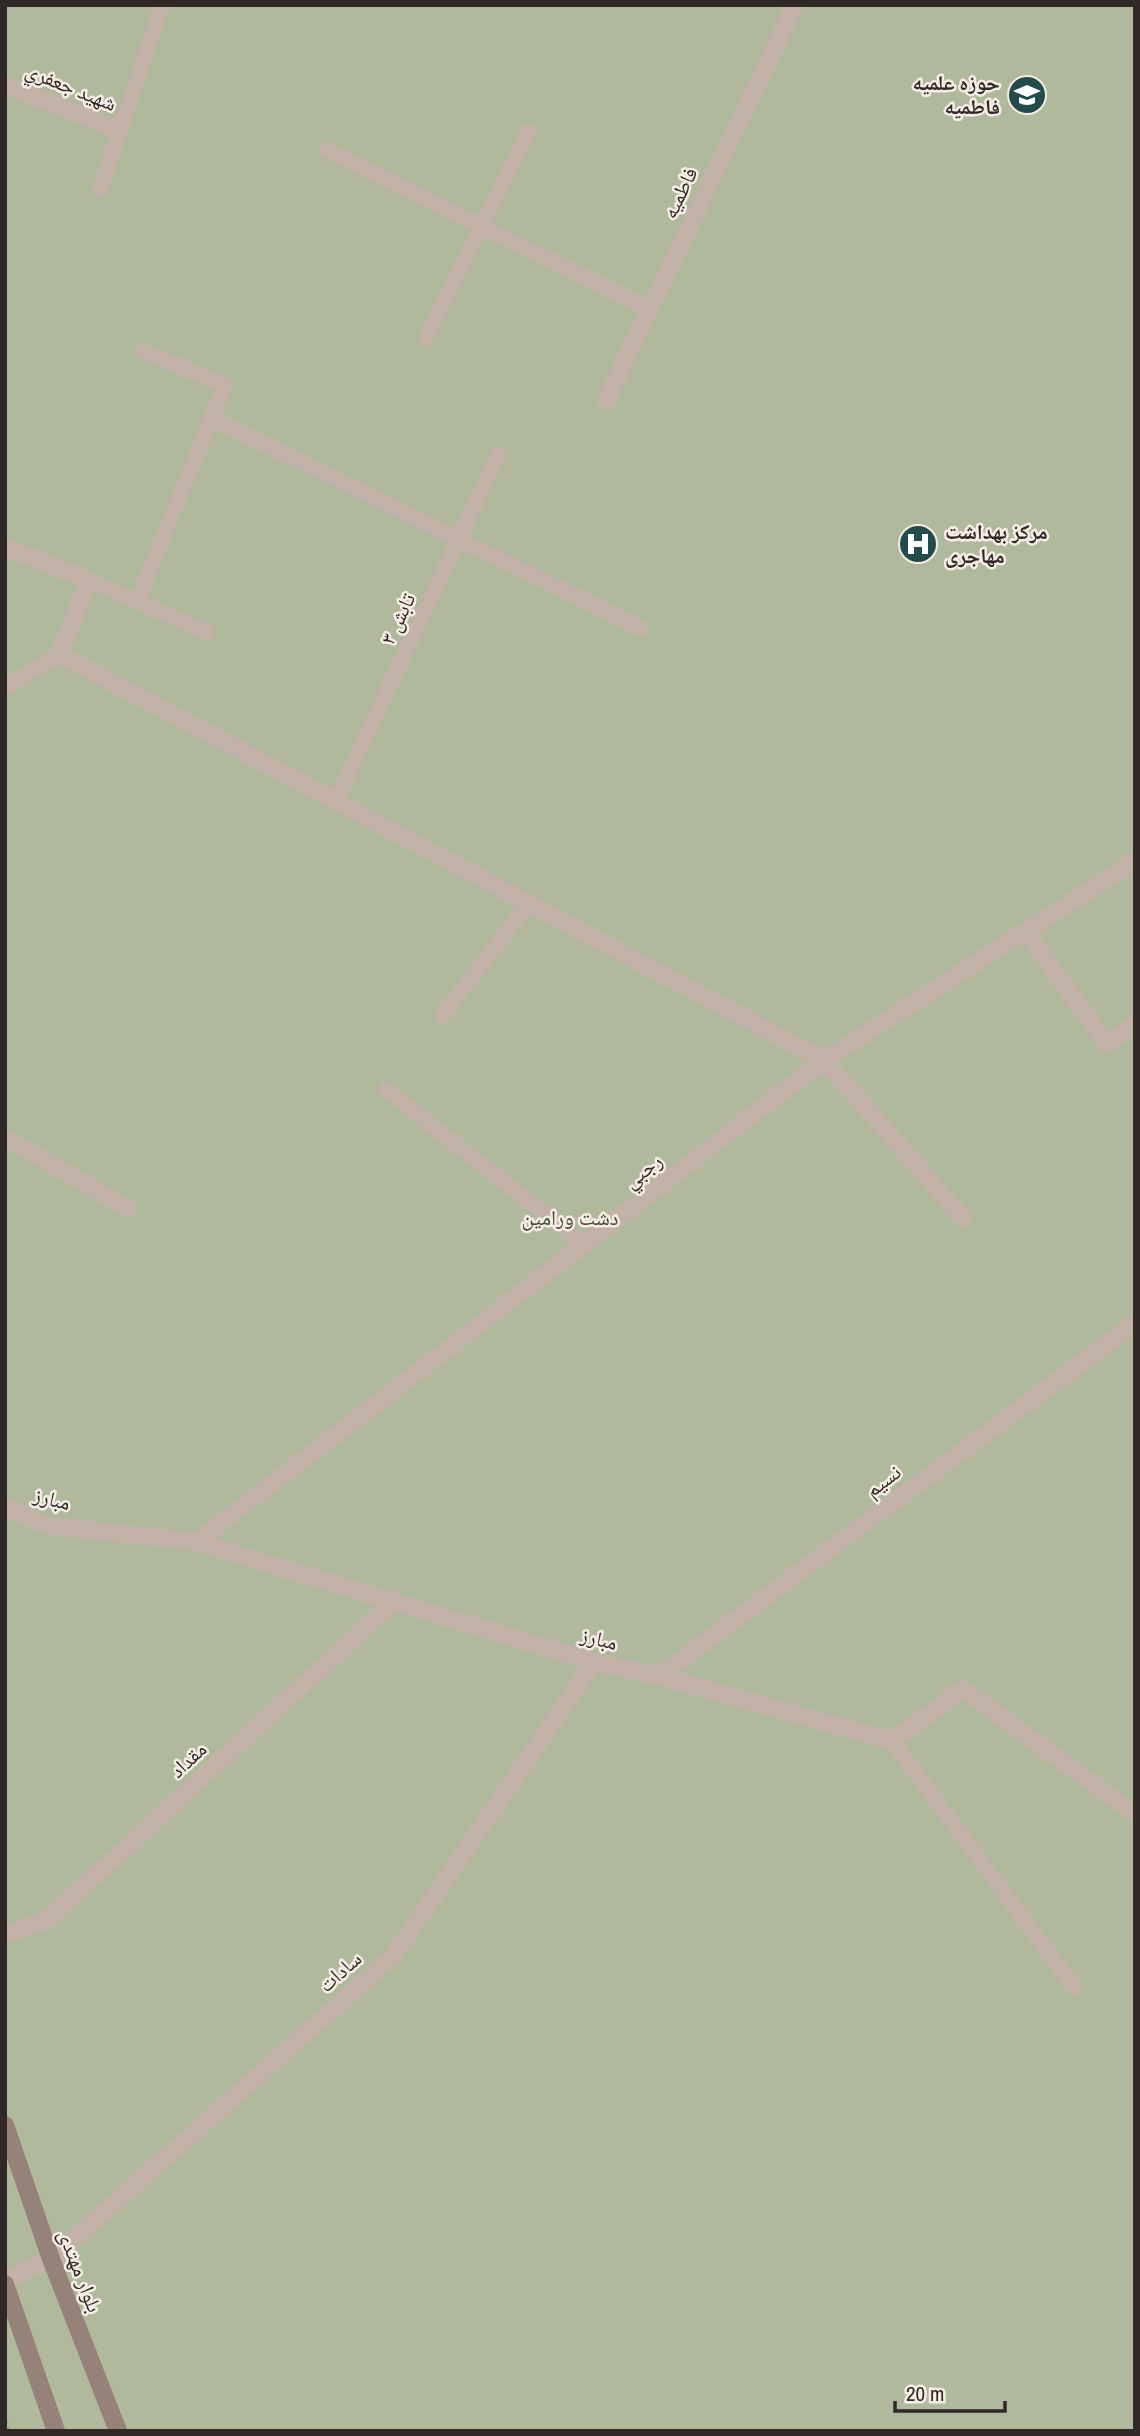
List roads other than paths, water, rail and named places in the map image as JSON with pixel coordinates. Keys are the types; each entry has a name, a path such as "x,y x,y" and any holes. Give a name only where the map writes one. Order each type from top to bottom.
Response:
{"main road":[{"name":"بلوار مهتدی","path":"5,2124 51,2259 118,2431"},
{"path":"5,2281 56,2431"}],"street":[{"name":"فاطميه","path":"606,401 795,5"},
{"name":"شهيد جعفري","path":"5,85 120,131"},
{"path":"5,547 89,580 59,654 824,1059 963,1218"},
{"name":"رجبي","path":"196,1542 586,1245 824,1059 1135,861"},
{"path":"1025,931 1107,1044 1135,1024"},
{"path":"5,1137 127,1208"},
{"name":"نسيم","path":"659,1676 1135,1323"},
{"name":"مبارز","path":"5,1507 46,1525 196,1542 391,1603 594,1662 659,1676 892,1741"},
{"name":"مقداد","path":"5,1935 48,1919 391,1603"},
{"name":"سادات","path":"5,2281 51,2259 394,1955 594,1662"},
{"path":"892,1741 963,1689 1134,1812"}],"lane":[{"path":"100,190 162,5"},
{"path":"426,338 530,131"},
{"path":"327,150 650,309"},
{"path":"137,602 225,385 143,351"},
{"path":"212,418 640,628"},
{"name":"تابش ۳","path":"336,800 498,455"},
{"path":"89,580 206,632"},
{"path":"5,687 59,654"},
{"path":"442,1016 529,903"},
{"path":"385,1089 586,1245"},
{"path":"892,1741 1074,1987"}],"place":[{"name":"حوزه علمیه فاطمیه","path":"1027,95"},
{"name":"مرکز بهداشت مهاجری","path":"918,544"}],"park label":[{"name":"دشت ورامین","path":"570,1218"}]}
